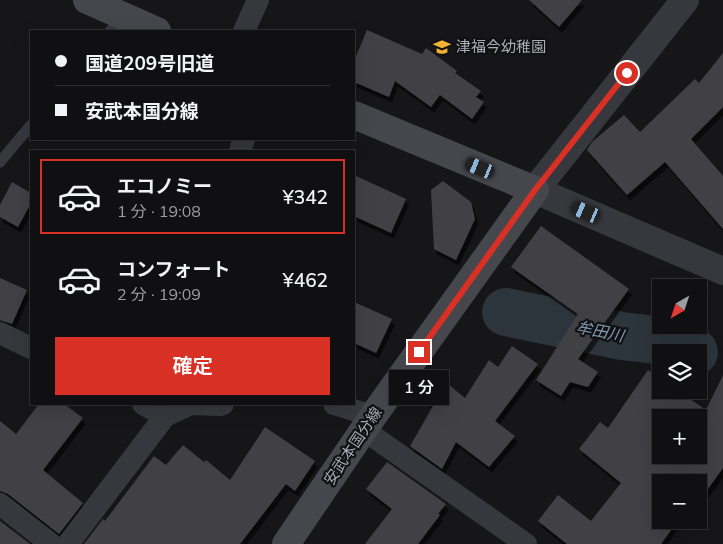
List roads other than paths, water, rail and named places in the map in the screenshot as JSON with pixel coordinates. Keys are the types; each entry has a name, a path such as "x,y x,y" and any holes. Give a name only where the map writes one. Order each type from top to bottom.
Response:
{"main road":[{"path":"87,0 116,24 151,30"},
{"path":"355,116 535,190"},
{"name":"安武本国分線","path":"286,544 368,423 535,190"}],"street":[{"path":"244,30 258,0"},
{"path":"685,0 535,190 723,271"},
{"path":"0,333 30,348"},
{"path":"145,405 165,416"},
{"path":"68,544 165,416 189,405"},
{"path":"336,405 368,423 526,544"},
{"path":"0,504 51,544"}],"lane":[{"path":"0,162 30,126"}],"waterway":[{"name":"牟田川","path":"506,312 622,336 664,341 672,344"}],"place":[{"name":"津福今幼稚園","path":"442,47"}]}
